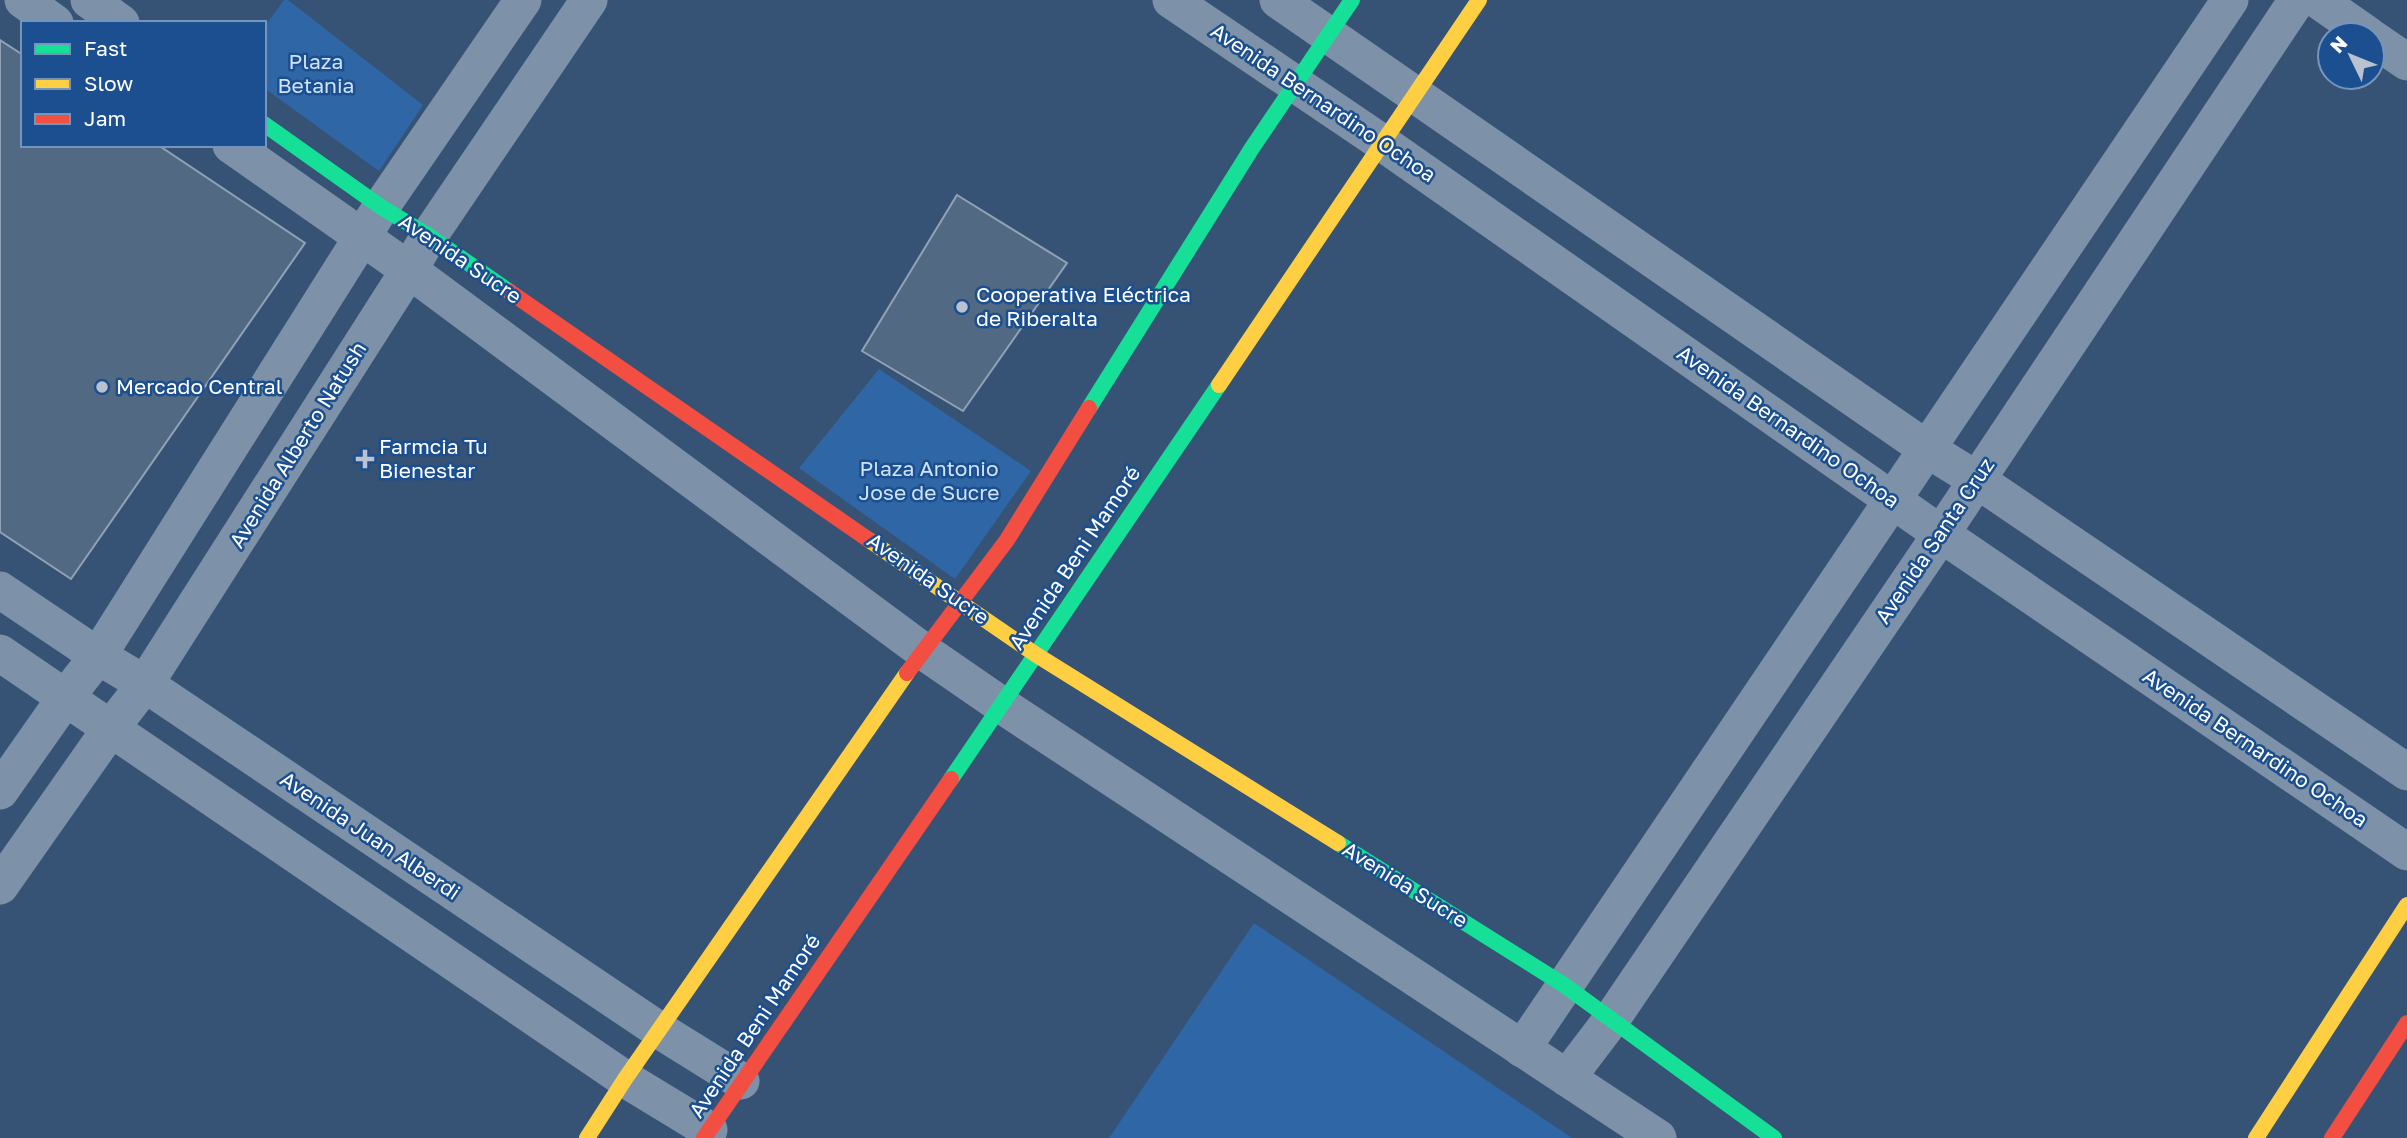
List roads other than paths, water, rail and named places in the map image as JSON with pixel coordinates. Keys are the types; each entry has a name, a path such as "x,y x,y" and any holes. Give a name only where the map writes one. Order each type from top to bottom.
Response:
{"street":[{"path":"23,0 52,21"},
{"path":"89,0 118,21"},
{"path":"0,791 98,656 381,207 523,0"},
{"name":"Avenida Alberto Natush","path":"0,886 145,684 429,236 589,0"},
{"name":"Avenida Bernardino Ochoa","path":"1171,0 1381,142 1941,534 2407,852"},
{"path":"1278,0 1927,449 1977,480 2407,772"},
{"path":"587,1138 882,706 1007,540 1245,159 1352,0"},
{"name":"Avenida Beni Mamoré","path":"707,1134 1479,0"},
{"path":"1522,1049 2230,0"},
{"name":"Avenida Santa Cruz","path":"1567,1078 1611,1020 1941,534 2297,0"},
{"path":"2318,0 2348,21"},
{"path":"2386,47 2407,62"},
{"name":"Avenida Sucre","path":"266,125 381,207 429,236 962,601 1035,654 1564,985 1774,1138"},
{"name":"Avenida Sucre","path":"233,147 409,270 923,651 1658,1138"},
{"name":"Avenida Juan Alberdi","path":"0,590 145,684 659,1030 741,1081"},
{"path":"0,653 707,1134"},
{"path":"2256,1138 2407,905"},
{"path":"2332,1138 2407,1023"}],"place":[{"name":"Cooperativa Eléctrica de Riberalta","path":"962,307"},
{"name":"Mercado Central","path":"102,387"},
{"name":"Farmcia Tu Bienestar","path":"365,459"}],"park label":[{"name":"Plaza Betania","path":"316,74"},
{"name":"Plaza Antonio Jose de Sucre","path":"929,481"}]}
